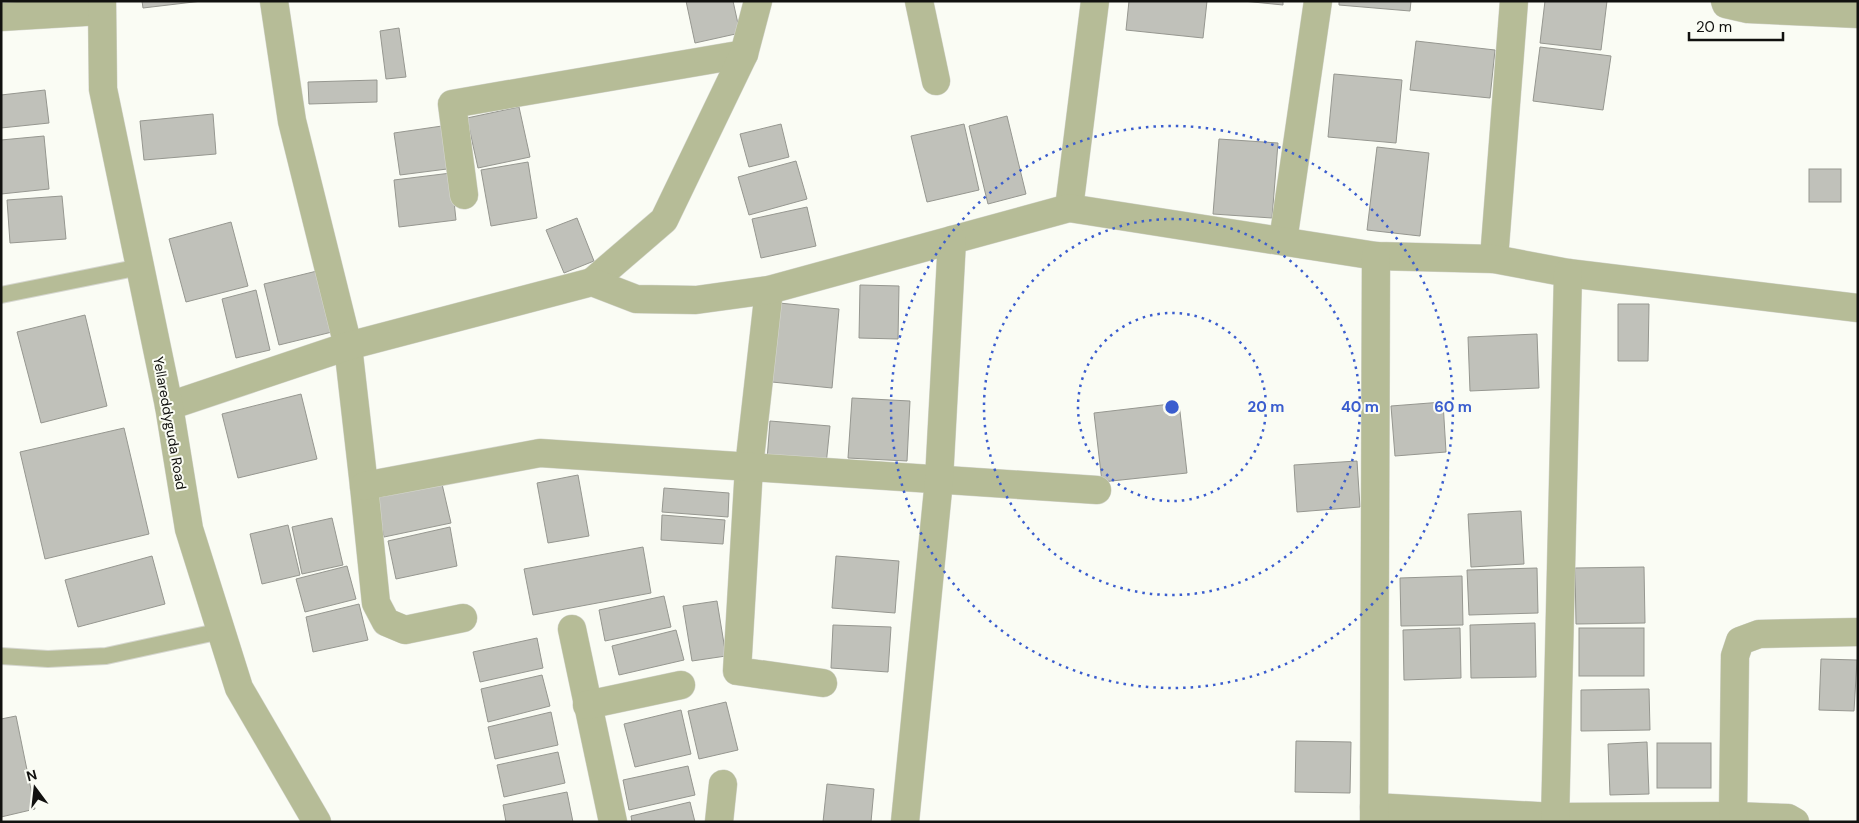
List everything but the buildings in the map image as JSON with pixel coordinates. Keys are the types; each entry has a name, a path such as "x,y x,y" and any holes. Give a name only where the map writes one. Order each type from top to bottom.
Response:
{"street":[{"path":"274,1 292,120 348,346 376,603 386,622 405,630 463,618"},
{"path":"169,406 348,346 592,282 664,220 744,54 758,1"},
{"path":"919,1 936,81"},
{"path":"1069,208 1095,1"},
{"path":"1283,241 1318,1"},
{"path":"1494,259 1514,1"},
{"path":"1725,1 1726,4 1748,9 1858,14"},
{"path":"1,18 101,6"},
{"name":"Yellareddyguda Road","path":"101,6 103,89 169,406 189,529 239,688 317,822"},
{"path":"464,195 452,104 744,54"},
{"path":"592,282 636,299 696,300 769,290 1069,208 1376,256 1494,259 1568,272 1858,308"},
{"path":"906,822 938,480 952,240"},
{"path":"1376,256 1374,815 1555,820 1733,816 1788,818 1795,822"},
{"path":"1555,820 1568,272"},
{"path":"769,290 749,467 737,671 823,683"},
{"path":"364,486 540,453 1097,490"},
{"path":"572,629 613,822"},
{"path":"1733,816 1735,656 1740,641 1760,634 1858,632"},
{"path":"588,705 681,685"},
{"path":"719,822 723,784"}],"lane":[{"path":"1,295 140,267"},
{"path":"1,656 48,659 106,656 221,631"}]}
